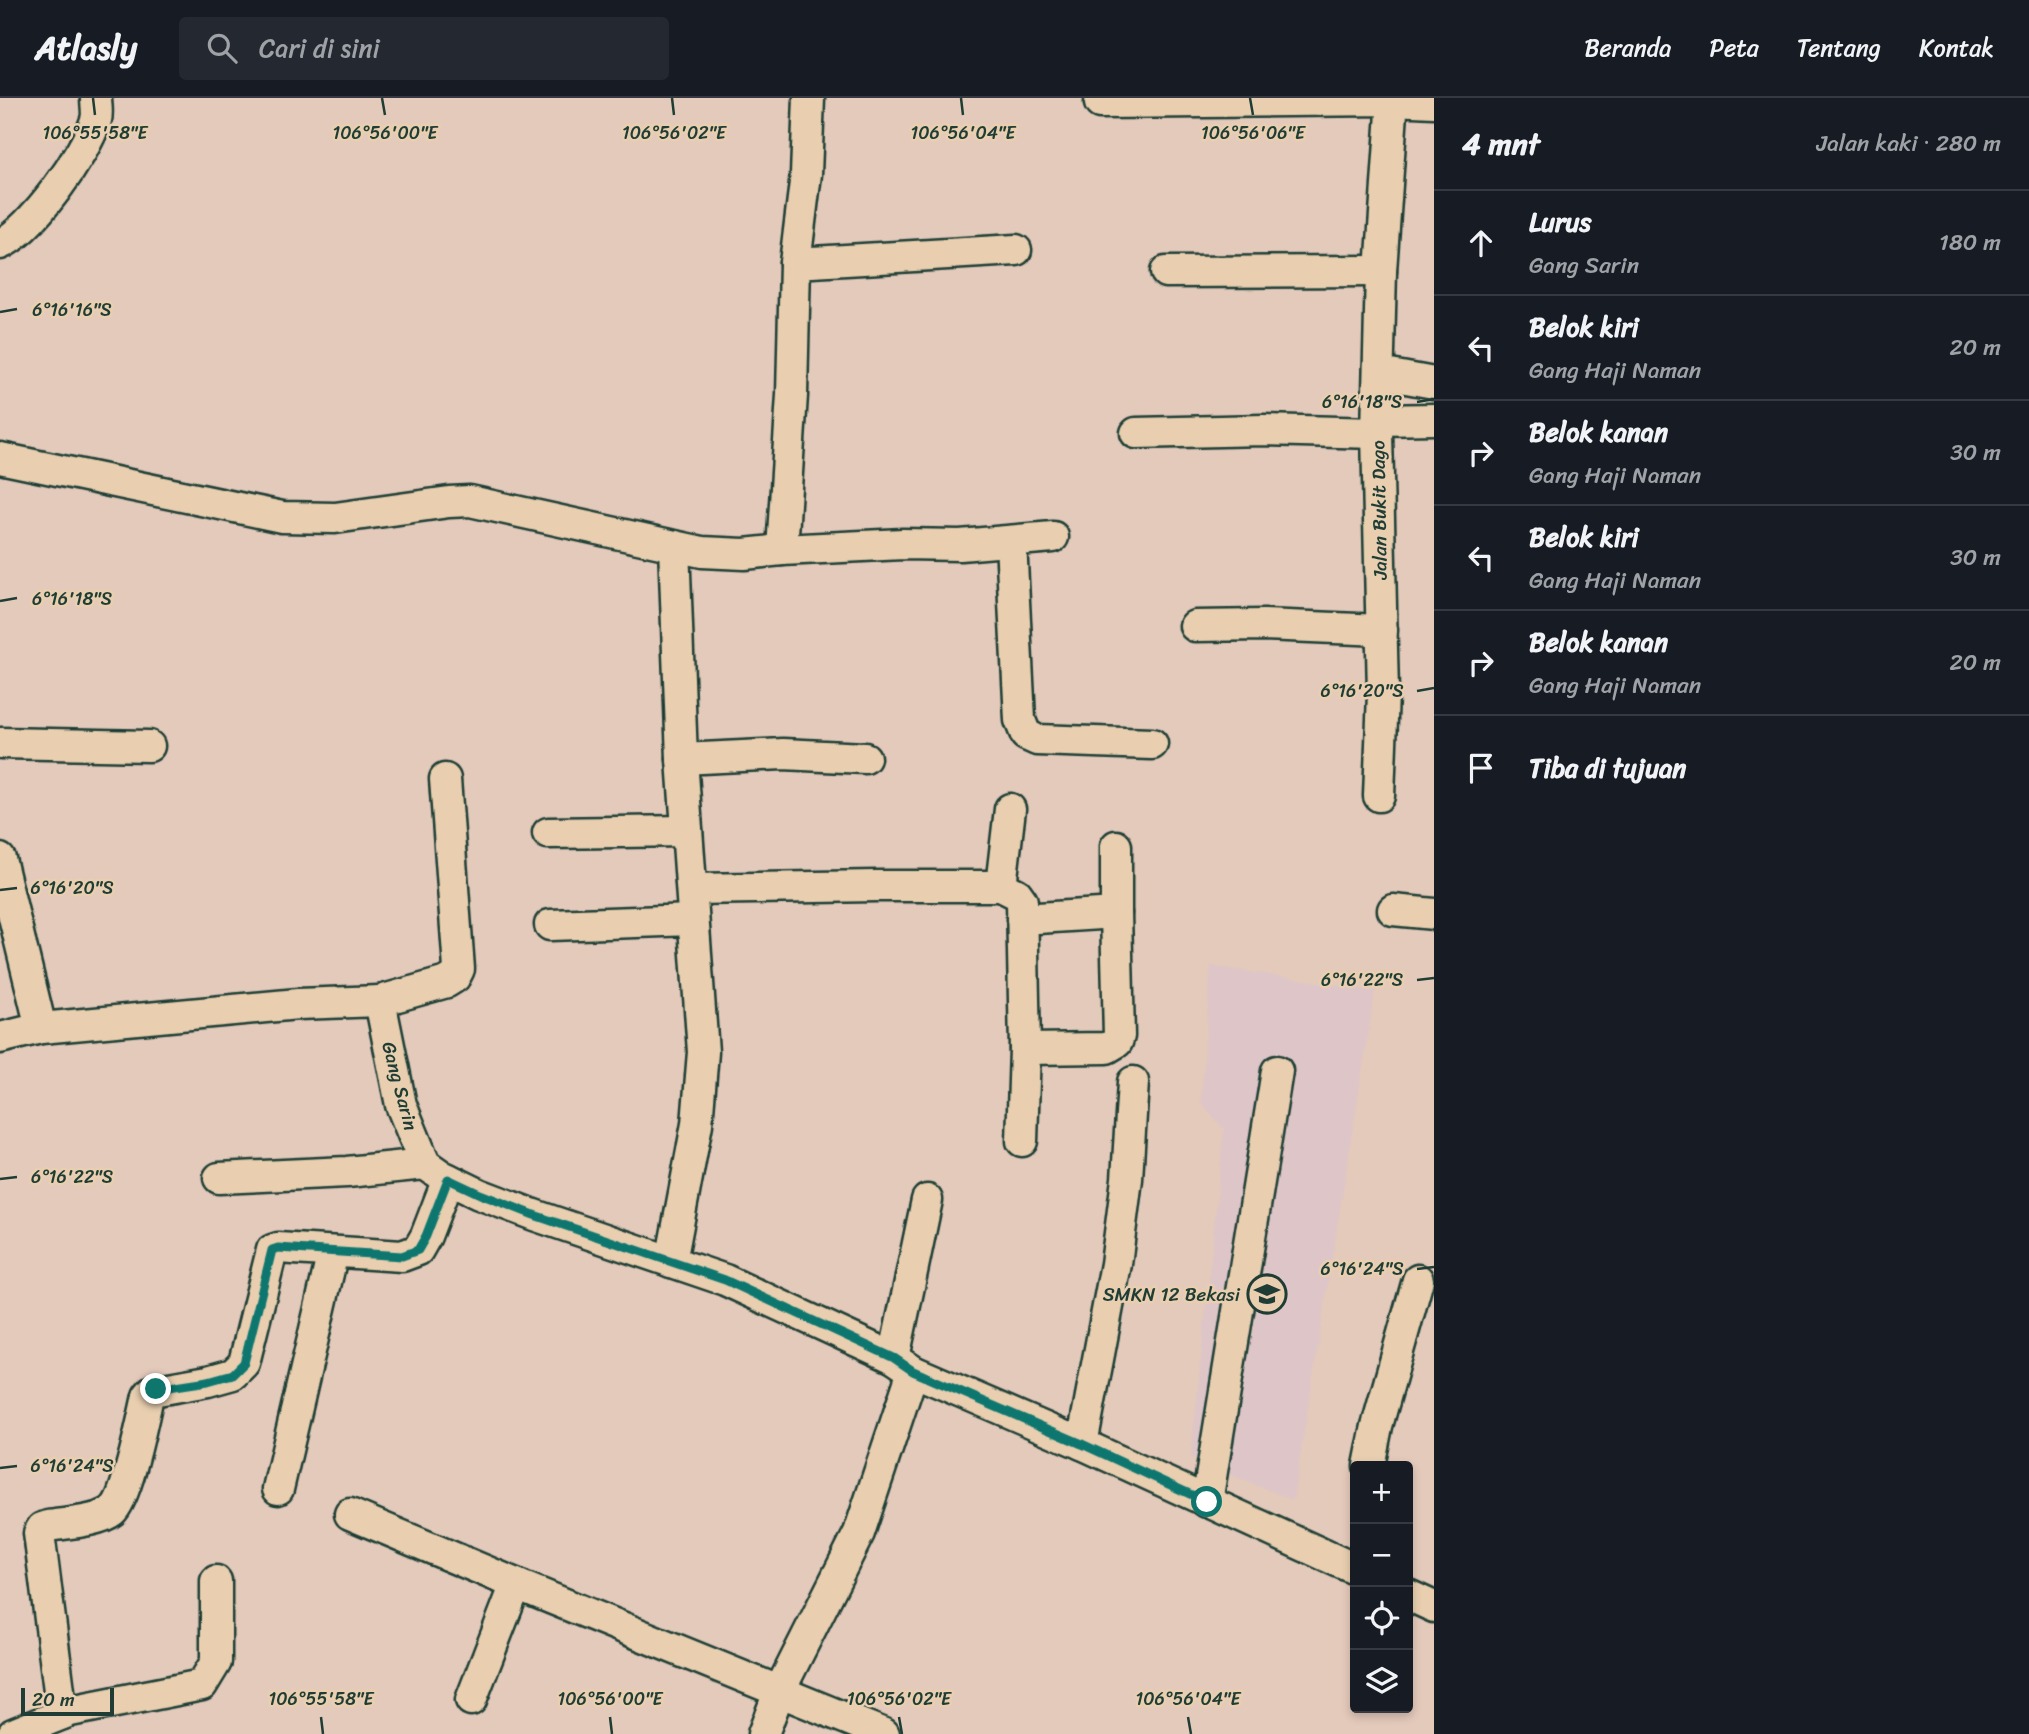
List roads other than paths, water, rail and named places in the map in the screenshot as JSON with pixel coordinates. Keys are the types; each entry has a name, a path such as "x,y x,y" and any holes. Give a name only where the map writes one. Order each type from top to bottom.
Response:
{"street":[{"path":"0,244 9,240 48,200 81,151 96,118 96,98"},
{"path":"782,550 792,395 795,263 806,174 809,98"},
{"path":"1100,103 1393,99 1434,102"},
{"name":"Jalan Bukit Dago","path":"1379,796 1383,693 1378,427 1381,271 1393,99"},
{"path":"795,263 1016,250"},
{"path":"1166,272 1381,271"},
{"path":"1379,373 1434,383"},
{"path":"1136,433 1378,427 1434,419"},
{"path":"0,458 282,517 335,518 470,501 702,552 744,554 782,550 1011,542 1053,537"},
{"path":"1011,542 1020,720 1026,735 1037,740 1152,744"},
{"path":"671,1262 697,1124 703,1052 682,759 674,546"},
{"path":"1195,626 1264,625 1382,630"},
{"path":"0,743 149,746"},
{"path":"682,759 783,754 865,758"},
{"path":"0,1038 41,1028 298,1004 380,1002 447,982 455,977 459,969 445,779"},
{"path":"1001,886 1010,809"},
{"path":"548,833 687,831"},
{"path":"1024,1049 1107,1048 1117,1042 1116,846"},
{"path":"0,859 41,1028"},
{"path":"692,890 1001,886 1017,894 1022,901 1022,1141"},
{"path":"1393,910 1434,914"},
{"path":"1022,919 1116,913"},
{"path":"550,925 693,920"},
{"name":"Gang Sarin","path":"380,1002 401,1105 436,1171"},
{"path":"1207,1502 1277,1071"},
{"path":"1082,1444 1116,1264 1127,1179 1133,1082"},
{"path":"62,1714 39,1533 42,1528 99,1517 113,1510 123,1493 148,1396 152,1391 233,1374 244,1363 272,1250 402,1256 418,1250 426,1236 436,1171"},
{"path":"219,1178 436,1171 480,1194 534,1215 725,1280 904,1365 1207,1502 1350,1557"},
{"path":"764,1734 779,1692 859,1533 904,1365 926,1200"},
{"path":"278,1489 333,1252"},
{"path":"1371,1461 1377,1426 1418,1280"},
{"path":"350,1514 884,1734"},
{"path":"13,1734 70,1711 202,1685 216,1662 216,1581"},
{"path":"471,1700 516,1584"},
{"path":"1413,1597 1434,1607"}],"place":[{"name":"SMKN 12 Bekasi","path":"1267,1294"}]}
